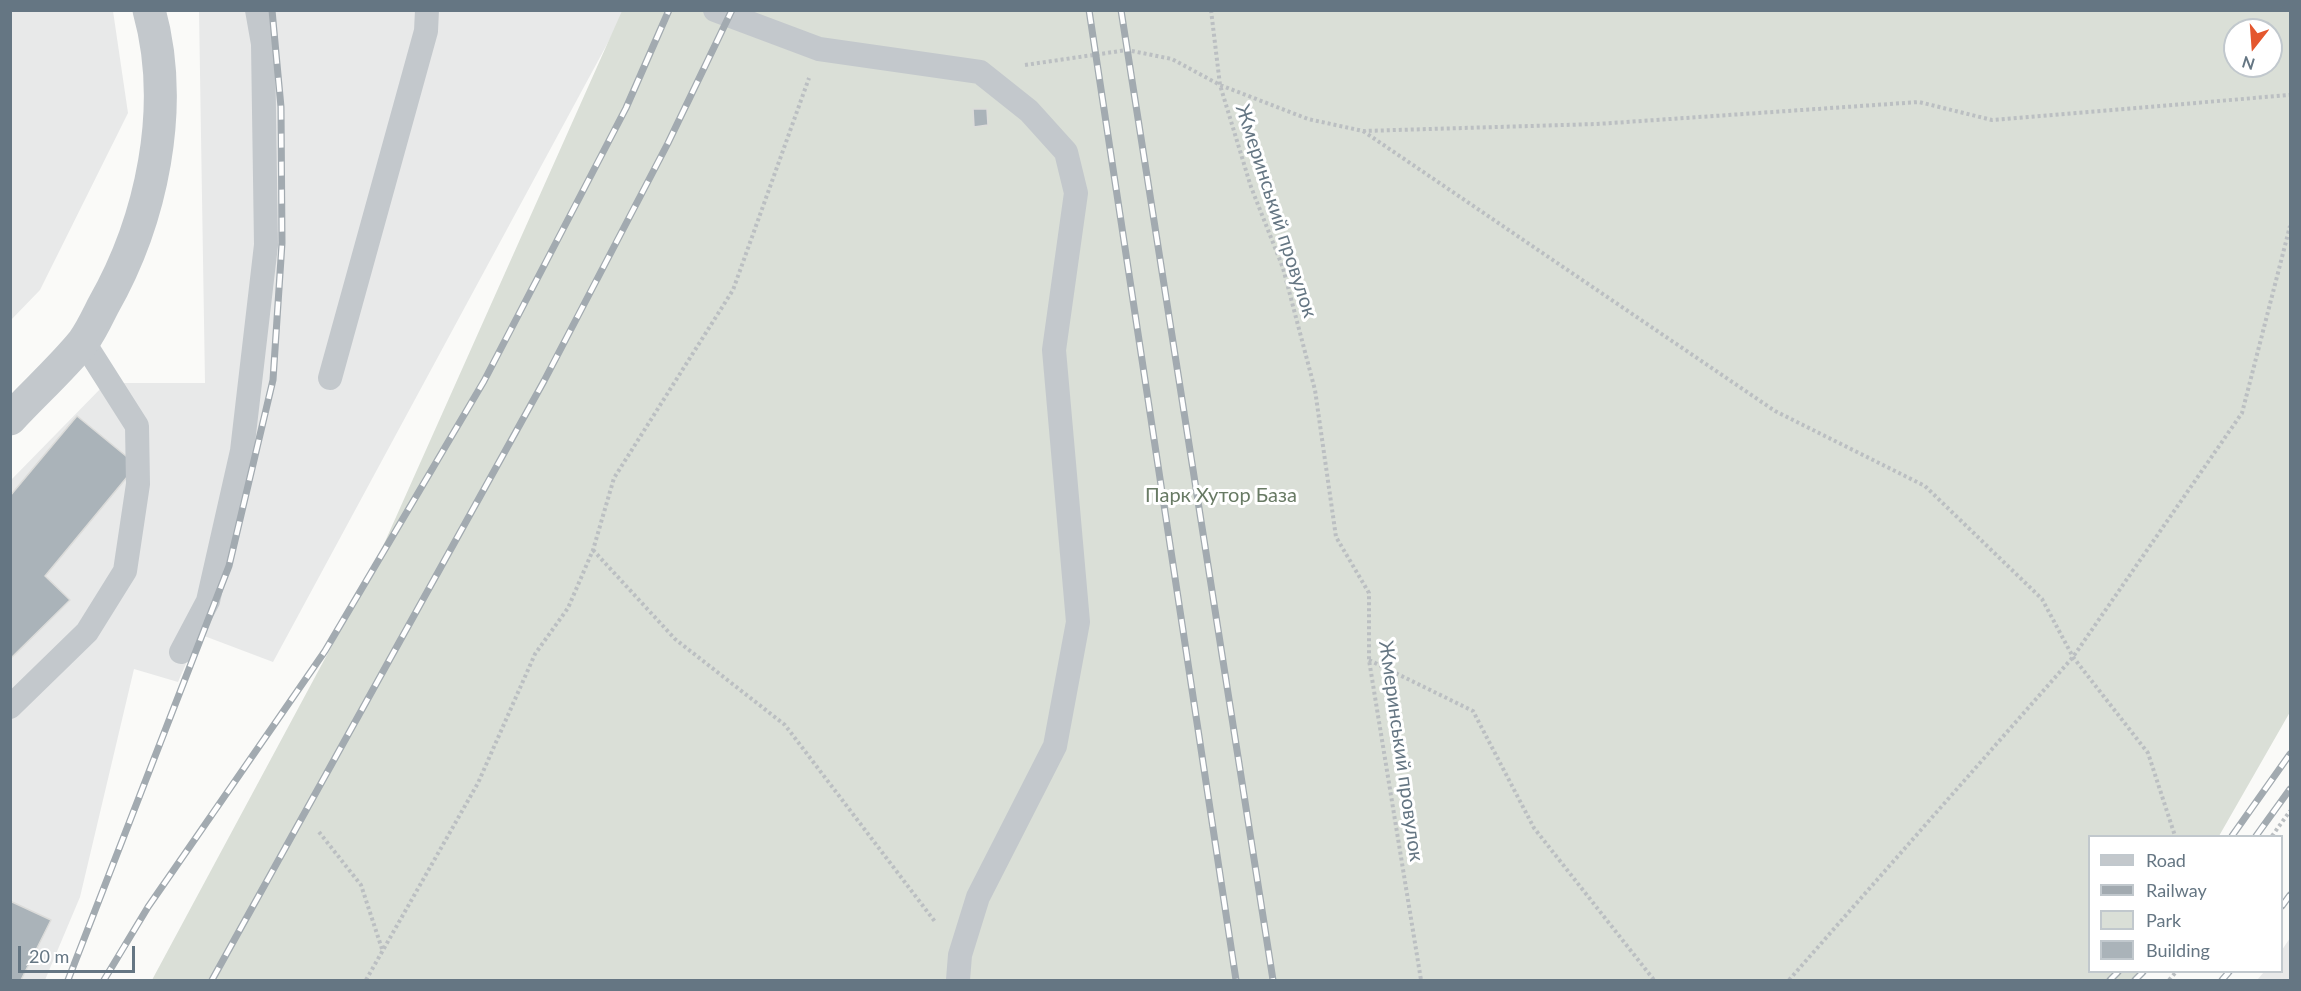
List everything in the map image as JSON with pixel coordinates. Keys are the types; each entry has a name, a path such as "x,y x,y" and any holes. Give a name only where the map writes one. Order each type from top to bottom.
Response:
{"street":[{"path":"10,419 83,341 116,284 148,200 160,120 155,32 149,10"}],"lane":[{"path":"181,652 208,601 242,450 266,245 263,44 257,10"},
{"path":"330,378 426,32 427,10"},
{"path":"715,10 819,49 980,72 1029,111 1066,152 1076,193 1054,350 1078,622 1055,746 978,897 960,955 958,981"},
{"path":"10,707 87,632 125,571 138,484 137,426 83,341"}],"path":[{"name":"Жмеринський провулок","path":"1211,10 1220,85 1251,187 1283,268 1315,390 1336,537 1369,593 1369,660 1422,981"},
{"path":"366,981 478,783 535,654 568,608 593,550 614,478 732,290 819,49"},
{"path":"980,72 1127,50 1172,58 1220,85 1308,119 1363,131 1598,124 1919,102 1992,120 2290,95"},
{"path":"1363,131 1775,411 1925,486 2042,599 2073,657 2148,753 2174,835"},
{"path":"1789,981 2073,657 2242,413 2290,226"},
{"path":"593,550 675,639 785,725 960,955"},
{"path":"1369,660 1473,711 1534,828 1654,981"},
{"path":"2273,835 2290,811"},
{"path":"319,832 361,885 382,950"}],"shaded area":[{"path":"11,10 113,11 128,113 40,290 11,320"},
{"path":"199,11 625,11 273,662 199,634 178,682 134,669 80,897 45,980 11,980 11,480 106,383 205,383"},
{"path":"2290,938 2290,980 2257,980 2263,973 2283,973 2283,948"}],"green space":[{"name":"Парк Хутор База","path":"622,11 2290,11 2290,712 2220,835 2088,835 2088,973 2140,973 2136,980 152,980 371,573"}],"building":[{"path":"973,109 987,109 988,125 974,127"},
{"path":"77,416 137,465 45,576 70,600 10,659 10,496"},
{"path":"10,901 51,920 21,980 10,980"}],"railway":[{"path":"68,980 229,566 273,380 282,243 281,107 272,10"},
{"path":"104,980 148,907 325,651 484,381 626,108 669,10"},
{"path":"212,980 544,381 668,143 732,10"},
{"path":"1089,10 1236,980"},
{"path":"1121,10 1273,980"},
{"path":"2233,835 2290,754"},
{"path":"2257,835 2290,789"},
{"path":"2283,905 2290,895"},
{"path":"2110,980 2117,973"},
{"path":"2135,980 2142,973"},
{"path":"2222,980 2228,973"}]}
